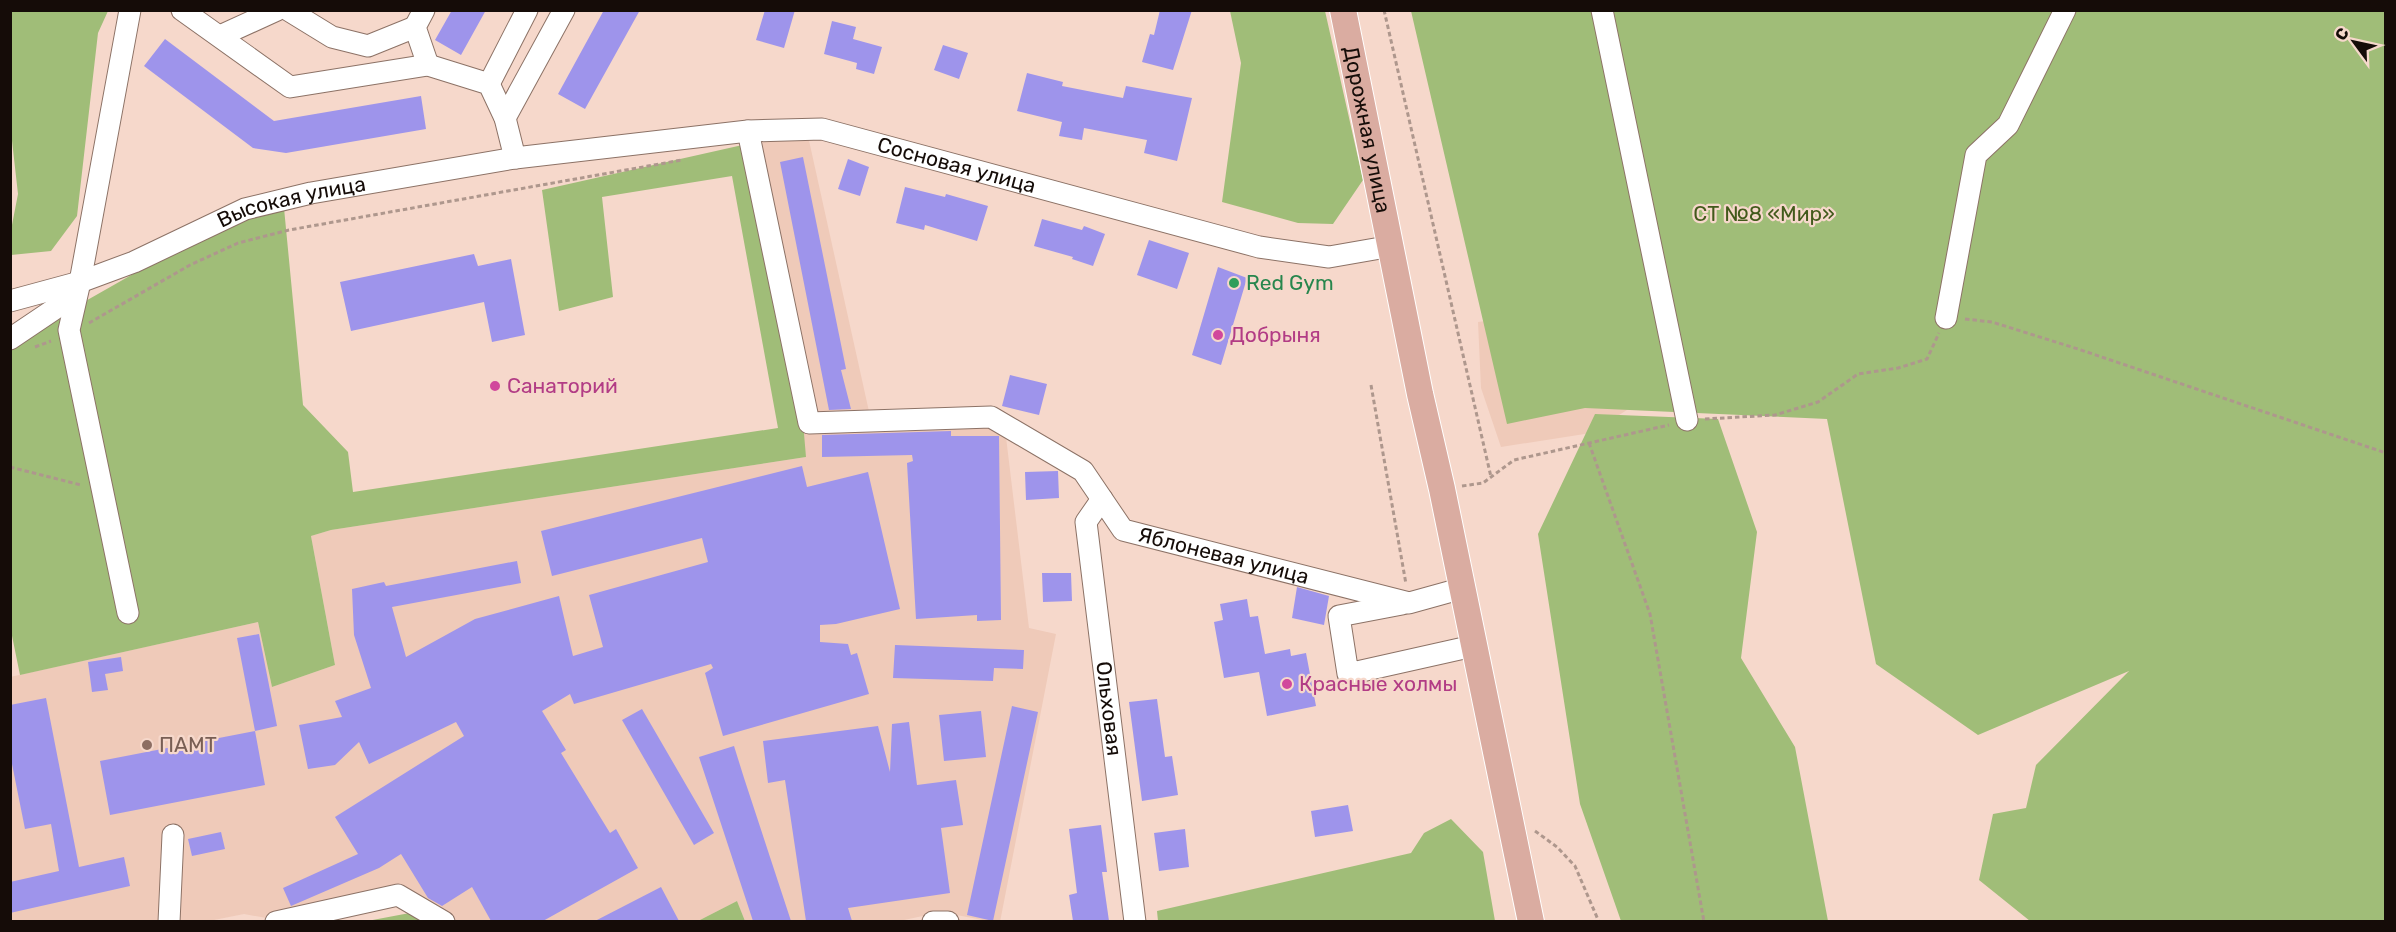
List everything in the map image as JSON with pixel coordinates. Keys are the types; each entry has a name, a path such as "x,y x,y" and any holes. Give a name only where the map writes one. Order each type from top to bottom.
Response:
{"main road":[{"name":"Дорожная улица","path":"1343,10 1420,394 1463,588 1473,646 1531,921"}],"street":[{"path":"128,613 69,330 80,282 130,10"},
{"path":"182,10 290,87 428,65 489,84 504,118 515,158"},
{"path":"220,36 277,10"},
{"path":"288,10 332,37 368,46 419,19 428,65"},
{"path":"489,84 527,10"},
{"path":"504,118 564,10"},
{"path":"1602,10 1687,420"},
{"path":"1946,318 1976,155 2008,124 2065,10"},
{"name":"Сосновая улица","path":"515,158 748,131 822,129 1258,247 1329,257 1392,246"},
{"name":"Яблоневая улица","path":"748,131 810,423 991,417 1083,471 1123,531 1409,603 1463,588"},
{"name":"Высокая улица","path":"10,301 80,282 134,262 245,209 377,180 515,158"},
{"path":"10,339 59,306 80,282"},
{"name":"Ольховая","path":"1102,499 1086,522 1135,921"},
{"path":"1409,603 1339,616 1348,674 1473,646"},
{"path":"169,921 173,835"},
{"path":"276,921 398,895 442,921"},
{"path":"933,921 948,921"}],"path":[{"path":"1384,10 1491,477"},
{"path":"33,348 70,334 190,265 238,243 289,230 682,160"},
{"path":"1442,489 1483,483 1514,460 1687,420 1775,414 1818,402 1858,374 1898,368 1927,359 1946,318 1992,322 2385,453"},
{"path":"1371,385 1409,603"},
{"path":"1589,444 1650,614 1704,921"},
{"path":"10,467 103,490"},
{"path":"1507,810 1557,847 1575,866 1599,921"}],"shaded area":[{"path":"808,136 872,425 995,426 1006,437 1029,628 1056,634 1000,922 941,912 895,922 745,921 737,901 698,921 452,921 410,894 272,919 244,914 204,922 11,921 10,677 258,622 272,687 335,665 311,536 331,530 806,457 747,144"},
{"path":"1651,298 1630,408 1591,433 1501,447 1481,388 1478,322"}],"green space":[{"path":"10,11 108,11 98,33 77,216 51,251 11,255 11,230 18,194 10,123"},
{"path":"1230,11 1325,11 1363,180 1333,224 1298,223 1222,202 1241,63"},
{"name":"СТ №8 «Мир»","path":"1411,11 2385,11 2385,921 2030,921 1979,880 1993,814 2026,808 2036,765 2129,671 1978,735 1876,664 1827,419 1585,408 1507,424"},
{"path":"747,144 803,422 806,457 331,530 311,536 335,665 272,687 258,622 20,675 10,626 10,344 214,228 284,208 303,405 348,452 353,492 778,428 732,176 602,197 613,297 559,311 542,190"},
{"path":"1595,414 1718,419 1757,532 1741,658 1795,747 1828,921 1621,921 1580,804 1538,534"},
{"path":"1451,819 1483,852 1495,921 1158,921 1157,911 1411,853 1424,833"},
{"path":"737,901 745,921 698,921"},
{"path":"415,912 424,922 362,922"}],"building":[{"path":"452,10 486,10 461,55 435,40"},
{"path":"604,10 640,10 585,109 558,94"},
{"path":"765,10 795,10 784,48 756,40"},
{"path":"1160,10 1192,10 1173,70 1142,62 1150,34 1154,35"},
{"path":"832,21 856,27 853,39 882,47 874,74 856,69 857,63 824,54"},
{"path":"165,39 274,121 421,96 426,129 286,153 253,148 144,66"},
{"path":"943,45 968,53 959,79 934,70"},
{"path":"1027,73 1063,82 1062,86 1123,98 1126,86 1192,98 1177,161 1144,153 1147,140 1084,128 1082,140 1059,136 1062,122 1017,111"},
{"path":"803,157 846,369 841,370 851,409 829,410 780,162"},
{"path":"848,159 869,167 860,196 838,189"},
{"path":"905,187 945,197 946,194 988,206 977,241 925,225 924,230 896,223"},
{"path":"1042,219 1082,230 1084,226 1105,234 1093,266 1072,259 1073,257 1034,246"},
{"path":"1149,240 1189,253 1177,289 1137,275"},
{"path":"474,254 478,266 511,259 525,335 492,342 484,302 351,331 340,282"},
{"path":"1218,267 1247,278 1221,365 1192,355"},
{"path":"1010,375 1047,384 1039,415 1002,406"},
{"path":"951,431 951,436 999,436 1001,620 977,621 977,615 916,619 907,463 913,461 912,455 822,457 822,435"},
{"path":"802,466 807,487 868,472 900,609 836,624 820,625 820,642 848,644 851,655 857,653 869,694 723,736 705,673 713,668 711,664 574,704 570,694 542,711 566,750 561,753 610,833 616,829 638,868 543,921 491,921 472,887 442,906 428,898 401,854 379,868 291,906 283,888 358,854 335,817 464,736 456,722 369,764 359,742 335,765 308,769 299,725 342,717 335,701 371,688 354,635 352,589 384,582 386,586 517,561 521,583 392,607 406,657 475,619 559,596 573,656 603,647 589,595 708,562 702,538 552,576 541,531"},
{"path":"1058,471 1059,498 1026,500 1025,472"},
{"path":"1042,573 1071,573 1072,601 1043,602"},
{"path":"1297,587 1329,596 1324,625 1292,618"},
{"path":"1247,599 1250,617 1258,616 1265,654 1290,649 1291,656 1306,653 1316,706 1267,716 1259,672 1224,678 1214,622 1223,620 1220,604"},
{"path":"259,634 277,726 255,731 237,638"},
{"path":"895,645 1024,650 1023,669 994,668 993,681 893,678"},
{"path":"121,657 123,671 105,674 108,690 92,692 88,662"},
{"path":"46,698 79,867 124,857 130,886 10,913 10,882 59,871 51,824 25,829 10,754 10,705"},
{"path":"1157,699 1165,757 1172,756 1178,795 1142,801 1129,702"},
{"path":"1012,706 1038,712 993,921 967,915"},
{"path":"642,709 714,833 694,845 622,720"},
{"path":"981,711 986,757 944,761 939,715"},
{"path":"909,722 917,785 956,780 963,825 941,828 950,893 848,908 852,921 806,921 785,780 768,783 763,741 878,726 890,772 892,724"},
{"path":"255,731 265,785 110,815 100,761"},
{"path":"734,746 791,921 753,921 699,757"},
{"path":"1348,805 1353,831 1315,837 1311,811"},
{"path":"1101,825 1107,872 1102,872 1109,921 1073,921 1069,895 1077,893 1069,829"},
{"path":"1185,829 1189,867 1159,871 1154,833"},
{"path":"221,832 225,849 192,856 188,839"},
{"path":"661,887 679,921 595,921"}],"place":[{"name":"Red Gym","path":"1234,283"},
{"name":"Добрыня","path":"1218,335"},
{"name":"Санаторий","path":"495,386"},
{"name":"Красные холмы","path":"1287,684"},
{"name":"ПАМТ","path":"147,745"}]}
